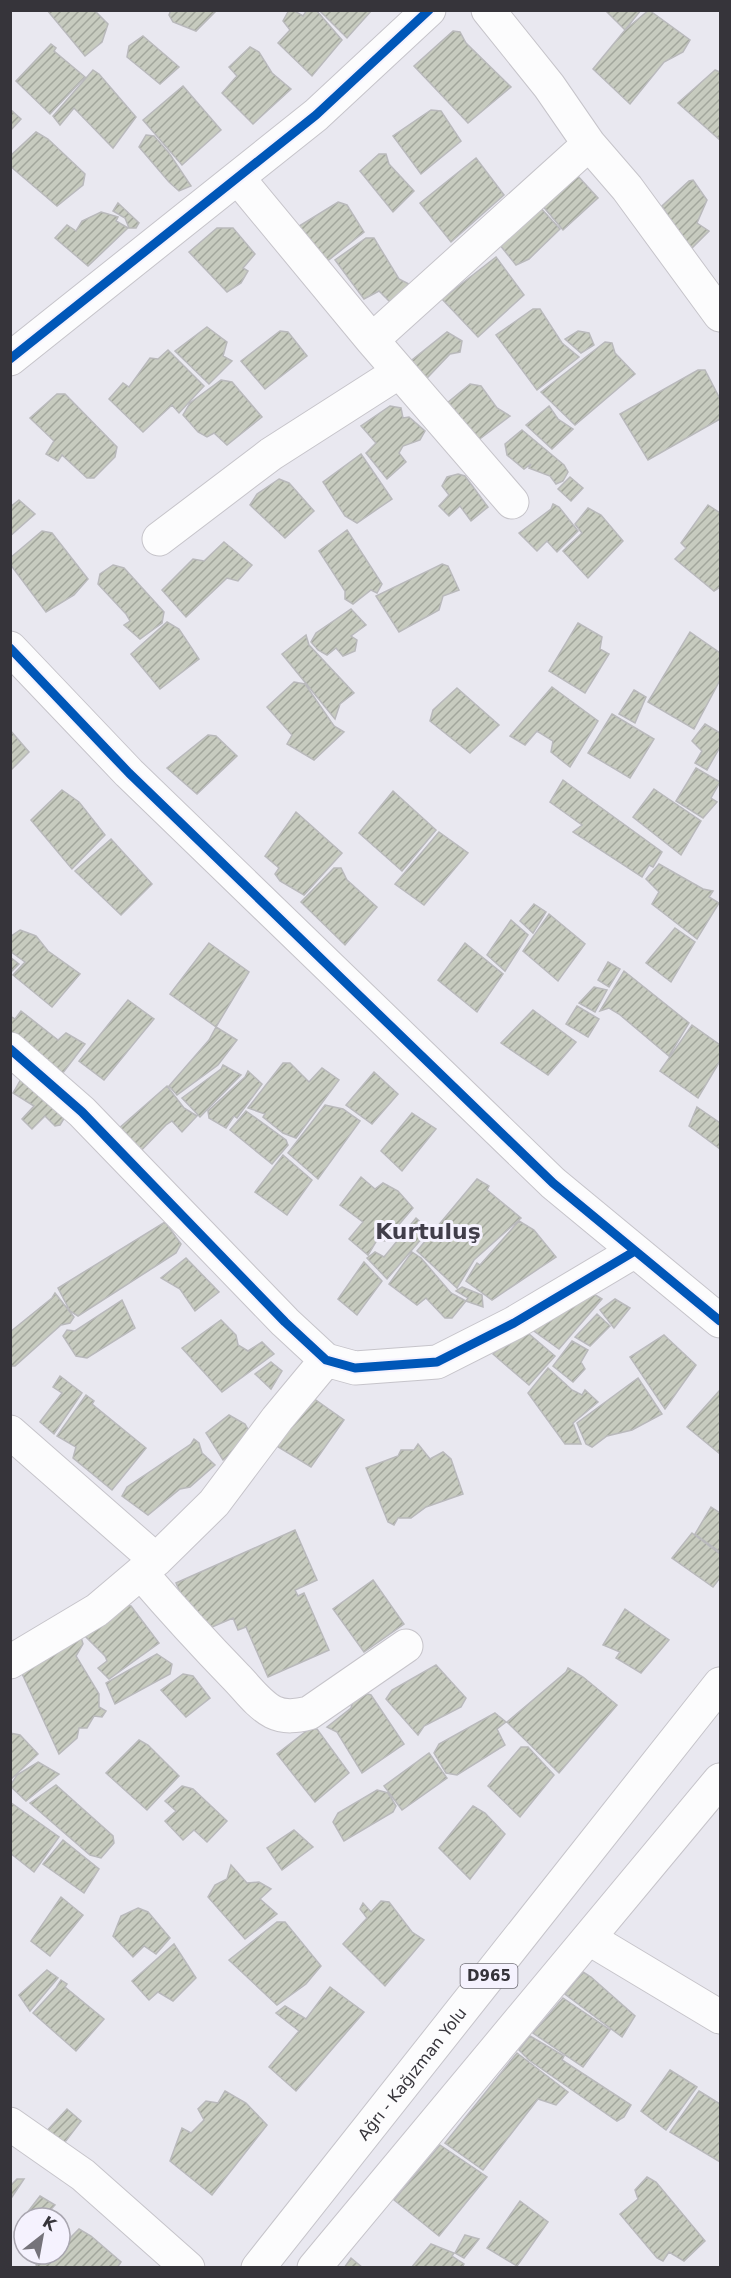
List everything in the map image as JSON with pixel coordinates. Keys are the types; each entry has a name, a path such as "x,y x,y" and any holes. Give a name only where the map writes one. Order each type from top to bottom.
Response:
{"street":[{"path":"10,359 316,115 429,10"},
{"path":"488,10 549,86 589,144 627,188 720,315"},
{"path":"372,340 589,144"},
{"path":"238,178 399,372 512,502"},
{"path":"159,539 271,454 399,372"},
{"path":"10,648 129,773 553,1183 720,1322"},
{"path":"10,1049 82,1112 285,1322 326,1360 355,1368 437,1362 514,1323 635,1251"},
{"path":"10,1662 97,1610 149,1566 214,1503 277,1419 326,1360"},
{"path":"10,1432 149,1566 183,1622 258,1700 273,1712 282,1716 309,1713 406,1646"},
{"name":"Ağrı - Kağızman Yolu","path":"258,2268 720,1684"},
{"name":"D965","path":"314,2268 720,1780"},
{"path":"590,1939 720,2017"},
{"path":"10,2124 83,2175 188,2268"}],"building":[{"path":"47,10 94,10 108,24 102,42 85,56"},
{"path":"171,10 217,10 196,31 173,22 169,15"},
{"path":"289,10 303,16 307,10 316,10 342,40 312,76 278,43 290,30 283,21"},
{"path":"319,10 372,10 347,38"},
{"path":"605,10 641,10 625,30"},
{"path":"649,10 690,40 683,52 664,62 630,104 593,69 625,30"},
{"path":"453,31 460,32 466,43 511,87 468,123 414,66"},
{"path":"143,36 179,67 160,84 127,57 129,46"},
{"path":"51,44 56,48 54,51 85,77 50,114 16,81"},
{"path":"250,47 259,52 272,73 291,89 253,124 222,93 237,76 229,67"},
{"path":"93,70 136,117 113,148 74,108 60,125 53,116"},
{"path":"715,70 720,72 720,140 678,103"},
{"path":"183,86 221,130 182,165 143,120"},
{"path":"10,109 21,119 10,131"},
{"path":"431,110 441,111 461,141 421,174 393,136"},
{"path":"36,132 48,139 85,174 83,185 57,206 10,166 10,156"},
{"path":"146,135 154,136 169,153 191,186 179,191 169,182 139,147"},
{"path":"379,154 386,154 389,164 414,191 393,212 360,171"},
{"path":"476,158 504,195 451,242 420,203"},
{"path":"576,174 598,198 563,230 541,204"},
{"path":"693,180 707,200 697,223 709,231 689,251 662,206 689,181"},
{"path":"338,202 347,205 364,232 325,263 296,228"},
{"path":"118,203 139,223 136,228 129,228 125,218 113,211"},
{"path":"537,204 560,229 529,259 516,265 495,239"},
{"path":"101,212 118,217 116,221 128,228 88,266 55,238 67,225 76,231 82,221"},
{"path":"217,228 233,228 255,254 243,268 248,271 241,283 227,292 189,252"},
{"path":"366,238 374,238 399,279 409,284 398,302 391,303 379,291 364,299 335,260"},
{"path":"496,257 524,295 478,337 442,299"},
{"path":"533,309 540,309 562,343 579,357 537,390 496,335"},
{"path":"207,327 227,342 223,356 232,361 209,384 175,351"},
{"path":"280,331 288,332 307,356 265,389 241,361"},
{"path":"578,331 589,333 594,345 581,353 565,339"},
{"path":"447,332 462,341 460,352 450,354 427,378 411,372 407,364"},
{"path":"605,342 612,343 615,353 635,374 575,425 541,392"},
{"path":"168,350 204,386 179,413 172,405 143,432 109,399 123,383 129,387 150,358 158,359"},
{"path":"698,370 705,370 720,399 720,419 648,460 620,414"},
{"path":"221,380 232,382 262,417 227,445 214,433 207,437 198,432 183,415 190,403"},
{"path":"470,384 481,386 497,408 510,416 477,441 447,403"},
{"path":"57,394 65,394 117,447 115,457 94,478 87,478 62,455 58,461 46,454 54,441 30,418"},
{"path":"390,406 401,408 403,418 409,417 425,431 420,440 403,446 399,453 406,462 387,479 366,453 376,443 361,426"},
{"path":"549,406 558,419 573,429 552,449 526,425"},
{"path":"522,430 564,465 568,472 563,481 556,484 550,476 529,468 531,464 524,469 507,455 505,444"},
{"path":"361,454 392,499 357,523 345,516 323,482"},
{"path":"458,474 465,476 488,507 471,521 460,506 449,516 439,506 449,495 442,486 447,477"},
{"path":"570,477 583,488 571,501 558,489"},
{"path":"279,479 289,483 314,511 285,538 250,505 257,494"},
{"path":"19,500 35,514 10,536 10,507"},
{"path":"553,504 559,507 578,531 557,552 547,541 537,551 519,533 551,509"},
{"path":"708,505 720,513 720,587 714,591 675,559 686,548 681,543"},
{"path":"588,508 601,515 623,541 588,578 563,551 582,533 575,524"},
{"path":"347,530 382,584 377,593 371,590 353,604 345,599 345,591 319,551"},
{"path":"42,531 52,533 88,579 74,595 46,612 10,564 10,558"},
{"path":"224,542 252,565 238,581 227,578 186,617 162,590 193,559 204,561"},
{"path":"442,564 448,566 459,590 443,596 439,610 399,632 376,596"},
{"path":"113,565 124,568 164,612 162,623 140,639 124,625 130,621 126,614 98,584 100,574"},
{"path":"351,609 366,625 351,636 357,640 355,651 343,656 336,648 327,655 318,650 311,642 316,633"},
{"path":"167,622 179,629 199,659 160,689 131,654"},
{"path":"578,623 602,637 600,649 609,654 585,693 549,671"},
{"path":"690,632 720,653 720,680 694,729 648,702"},
{"path":"306,635 309,645 354,693 340,704 335,719 282,654"},
{"path":"294,682 305,684 334,726 344,732 314,760 287,744 292,735 267,707"},
{"path":"552,687 598,721 570,767 551,752 553,741 537,731 525,745 510,736"},
{"path":"457,688 499,725 470,753 430,721 433,710"},
{"path":"634,690 646,697 635,723 619,714"},
{"path":"612,714 654,739 630,778 588,753"},
{"path":"705,724 720,733 720,747 707,770 695,763 702,751 692,741"},
{"path":"10,730 29,752 10,771"},
{"path":"208,735 216,736 237,756 197,794 167,768"},
{"path":"696,768 720,782 711,798 717,802 703,818 676,801"},
{"path":"563,780 662,852 653,867 649,865 642,877 573,832 582,825 550,802"},
{"path":"654,789 701,821 681,855 633,817"},
{"path":"62,790 79,802 105,835 72,869 31,820"},
{"path":"393,791 436,830 402,871 359,833"},
{"path":"296,812 342,853 304,895 280,881 275,874 279,868 265,856"},
{"path":"439,832 468,853 424,905 395,884"},
{"path":"111,839 152,884 121,915 75,871"},
{"path":"659,864 703,889 713,891 709,897 719,903 697,939 652,904 659,892 646,879"},
{"path":"334,868 341,868 347,880 377,907 345,945 301,902"},
{"path":"534,904 546,912 533,933 520,921"},
{"path":"549,914 585,944 558,981 523,951"},
{"path":"511,920 528,935 505,971 487,955"},
{"path":"675,928 695,942 671,982 646,963"},
{"path":"20,930 36,936 48,951 80,974 52,1007 13,975 25,962 10,951 10,937"},
{"path":"209,943 249,972 216,1027 170,994"},
{"path":"465,943 503,974 477,1012 438,980"},
{"path":"10,957 19,964 10,973"},
{"path":"608,962 620,969 609,987 598,980"},
{"path":"624,971 689,1023 669,1056 619,1014 609,1008 600,1011"},
{"path":"594,987 607,990 595,1012 579,1003"},
{"path":"128,1000 154,1019 104,1080 79,1061"},
{"path":"577,1006 599,1019 588,1037 566,1024"},
{"path":"533,1010 576,1042 548,1075 501,1043"},
{"path":"21,1011 58,1040 66,1033 85,1044 59,1078 10,1040 10,1016 15,1019"},
{"path":"692,1025 720,1045 720,1061 698,1098 660,1071"},
{"path":"216,1027 237,1040 218,1065 177,1095 169,1086 209,1040"},
{"path":"283,1063 290,1063 309,1082 322,1068 339,1080 296,1138 283,1133 263,1117 265,1114 248,1108"},
{"path":"223,1065 241,1075 200,1117 182,1098 221,1069"},
{"path":"248,1071 262,1084 237,1118 234,1116 226,1128 209,1118 208,1111 245,1077"},
{"path":"25,1072 71,1107 60,1125 55,1126 45,1116 32,1129 22,1119 34,1106 13,1093"},
{"path":"374,1072 398,1094 372,1124 346,1105"},
{"path":"167,1086 184,1108 197,1116 182,1132 172,1121 166,1125 132,1160 109,1137"},
{"path":"325,1105 343,1109 360,1121 318,1179 288,1153"},
{"path":"697,1107 720,1123 720,1149 689,1126"},
{"path":"246,1111 286,1140 288,1145 272,1164 230,1130"},
{"path":"412,1113 436,1129 402,1171 381,1151"},
{"path":"283,1155 312,1180 287,1215 255,1192"},
{"path":"361,1177 375,1189 383,1183 398,1191 413,1208 385,1241 377,1240 368,1255 349,1239 363,1222 340,1205"},
{"path":"477,1179 489,1186 487,1190 521,1218 474,1260 457,1288 417,1251"},
{"path":"416,1218 429,1230 387,1279 367,1258 375,1252 384,1257"},
{"path":"519,1221 534,1230 556,1257 492,1300 466,1281 477,1263 480,1265"},
{"path":"165,1222 181,1244 176,1253 78,1316 70,1311 58,1288"},
{"path":"412,1252 421,1258 451,1293 466,1301 452,1318 445,1318 426,1298 417,1305 389,1284"},
{"path":"186,1258 219,1292 195,1311 180,1289 161,1278"},
{"path":"364,1262 382,1281 357,1315 338,1299"},
{"path":"462,1287 482,1295 483,1307 466,1301 468,1298 456,1291"},
{"path":"587,1290 602,1299 559,1349 527,1326"},
{"path":"55,1293 74,1317 70,1323 61,1325 15,1366 10,1366 10,1332 52,1298"},
{"path":"615,1299 630,1308 614,1328 600,1310"},
{"path":"122,1300 135,1328 87,1358 76,1356 63,1336 67,1330 75,1331"},
{"path":"597,1314 610,1326 590,1346 575,1337"},
{"path":"221,1320 236,1335 238,1345 248,1351 262,1342 274,1354 222,1392 182,1348"},
{"path":"522,1328 555,1356 529,1385 493,1354"},
{"path":"664,1335 696,1365 665,1409 630,1357"},
{"path":"572,1341 588,1350 581,1362 585,1369 573,1382 553,1366"},
{"path":"271,1362 282,1371 271,1389 255,1374"},
{"path":"548,1368 572,1390 582,1395 585,1390 598,1402 573,1423 581,1444 565,1444 528,1393"},
{"path":"60,1376 82,1393 54,1434 40,1422 62,1393 53,1387"},
{"path":"638,1378 662,1414 632,1430 607,1436 592,1447 586,1444 577,1423"},
{"path":"720,1390 720,1454 687,1427"},
{"path":"306,1393 344,1420 311,1467 275,1445"},
{"path":"86,1395 94,1401 92,1404 146,1448 112,1490 73,1458 76,1447 57,1436"},
{"path":"229,1415 245,1424 253,1438 223,1460 206,1433"},
{"path":"194,1439 199,1443 202,1453 215,1465 190,1487 180,1489 148,1515 122,1496 127,1487 191,1444"},
{"path":"418,1444 430,1459 443,1452 451,1459 463,1494 426,1507 411,1518 398,1518 394,1525 388,1522 366,1468 398,1456 401,1450 414,1450"},
{"path":"711,1507 720,1513 720,1552 695,1534"},
{"path":"295,1530 317,1580 295,1590 298,1596 304,1593 329,1650 268,1677 246,1627 238,1630 233,1618 198,1633 176,1583"},
{"path":"692,1533 720,1554 720,1578 713,1587 672,1558"},
{"path":"373,1580 404,1624 364,1652 333,1609"},
{"path":"124,1605 131,1606 159,1643 109,1679 98,1668 107,1661 105,1656 82,1633"},
{"path":"625,1609 669,1640 641,1673 616,1658 620,1652 603,1645"},
{"path":"80,1634 83,1644 76,1656 99,1694 99,1707 106,1711 102,1717 94,1716 87,1728 79,1728 77,1738 59,1754 19,1667"},
{"path":"157,1654 172,1664 170,1674 115,1704 106,1683"},
{"path":"436,1665 466,1698 461,1707 424,1726 418,1735 386,1699 392,1690"},
{"path":"568,1668 583,1677 617,1705 559,1773 507,1722"},
{"path":"183,1674 193,1676 210,1698 186,1717 161,1690"},
{"path":"364,1693 371,1695 404,1744 362,1773 337,1732 327,1727 351,1708 354,1697"},
{"path":"495,1713 506,1722 497,1729 505,1745 457,1775 446,1773 434,1753 439,1744"},
{"path":"309,1729 317,1729 349,1773 315,1802 277,1754"},
{"path":"10,1733 20,1735 38,1754 10,1780"},
{"path":"139,1740 148,1745 179,1776 147,1810 106,1773"},
{"path":"521,1747 528,1747 554,1775 520,1817 488,1786"},
{"path":"429,1753 447,1778 402,1810 384,1786"},
{"path":"38,1762 59,1774 26,1801 10,1786 17,1775"},
{"path":"56,1785 113,1836 114,1843 101,1858 90,1855 30,1803"},
{"path":"182,1786 193,1789 227,1821 207,1842 194,1830 183,1840 165,1821 176,1811 165,1801"},
{"path":"377,1790 388,1793 396,1806 393,1812 344,1841 333,1822 338,1813"},
{"path":"10,1802 59,1837 34,1872 10,1853"},
{"path":"473,1806 485,1813 505,1834 470,1879 439,1848"},
{"path":"294,1830 313,1847 282,1870 267,1848"},
{"path":"63,1840 99,1869 84,1893 43,1864"},
{"path":"231,1865 247,1883 259,1882 271,1889 260,1899 277,1914 245,1939 208,1897 215,1885 227,1879"},
{"path":"61,1897 83,1915 50,1956 31,1941"},
{"path":"381,1901 389,1902 412,1932 424,1940 385,1986 343,1944 367,1918 360,1909 363,1903 371,1912"},
{"path":"138,1908 148,1912 170,1938 156,1954 144,1946 133,1957 113,1936 121,1916"},
{"path":"277,1922 285,1922 321,1966 306,1984 277,2005 229,1960"},
{"path":"174,1944 196,1978 173,2001 158,1992 149,2000 132,1981"},
{"path":"47,1970 58,1978 30,2011 19,1995"},
{"path":"583,1972 635,2016 622,2037 565,1994"},
{"path":"61,1980 67,1984 65,1987 104,2019 76,2051 33,2013"},
{"path":"330,1987 364,2012 296,2091 269,2067 299,2031 276,2013 285,2006 306,2019"},
{"path":"563,1998 610,2030 583,2067 533,2033"},
{"path":"530,2036 564,2056 562,2060 631,2105 624,2117 617,2121 529,2060 519,2050"},
{"path":"517,2053 568,2092 556,2105 538,2099 483,2170 445,2143"},
{"path":"670,2070 697,2087 666,2130 641,2111"},
{"path":"225,2091 246,2103 267,2125 212,2195 170,2161 182,2128 191,2133 204,2120 198,2109 206,2101 218,2103"},
{"path":"699,2091 720,2104 720,2162 670,2132"},
{"path":"67,2109 81,2121 59,2150 43,2135"},
{"path":"440,2145 487,2177 439,2236 394,2200"},
{"path":"647,2177 656,2182 705,2241 684,2261 669,2252 663,2261 657,2258 620,2214 638,2199 635,2190"},
{"path":"17,2179 24,2179 10,2200 10,2186"},
{"path":"40,2196 55,2205 54,2206 32,2206"},
{"path":"520,2201 548,2222 517,2266 487,2248"},
{"path":"79,2229 91,2236 121,2262 117,2268 40,2268 37,2266 72,2266 72,2236"},
{"path":"465,2235 479,2239 464,2258 455,2253"},
{"path":"431,2244 454,2253 452,2256 464,2264 462,2268 411,2268"},
{"path":"351,2258 363,2268 344,2268"}],"cycle path":[{"path":"10,359 316,115 429,10"},
{"path":"10,648 129,773 553,1183 720,1321"},
{"path":"10,1049 82,1112 285,1322 326,1360 355,1368 437,1362 514,1323 635,1251"}],"district":[{"name":"Kurtuluş","path":"428,1231"}]}
